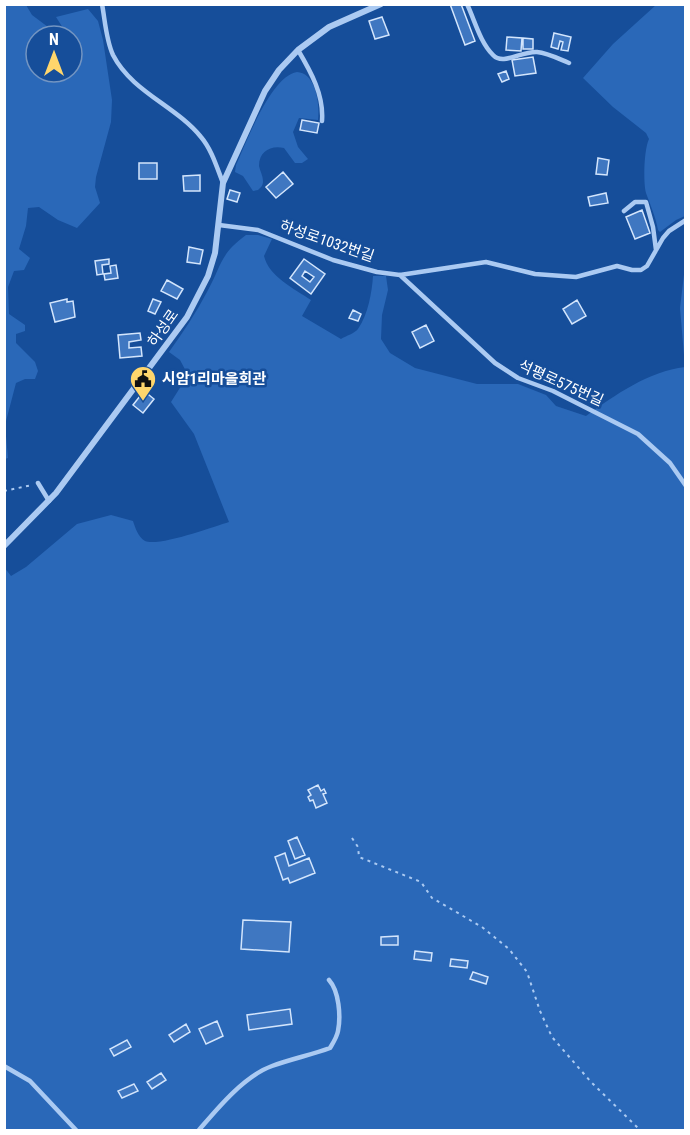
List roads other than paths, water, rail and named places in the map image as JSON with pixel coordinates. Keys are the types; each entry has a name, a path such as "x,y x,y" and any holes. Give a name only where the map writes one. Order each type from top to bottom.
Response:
{"street":[{"name":"하성로","path":"4,546 49,501 186,317 213,264 218,242 223,183 265,91 279,70 298,50 329,27 381,4"}],"lane":[{"name":"하성로","path":"102,4 112,53 118,63 135,82 182,118 203,139 223,183"},
{"path":"467,4 484,44 493,57 506,60 518,54 539,52 569,63"},
{"path":"298,50 318,91 321,101 321,121"},
{"path":"624,211 635,202 646,202 656,250"},
{"name":"하성로1032번길","path":"219,225 258,230 333,260 400,275 486,262 535,274 576,277 617,266 641,270 647,266 669,231 686,220"},
{"name":"석평로575번길","path":"400,275 506,372 600,413 638,434 670,463 686,486"},
{"path":"38,483 49,501"},
{"path":"199,1131 238,1087 270,1066 330,1048 338,1033 339,1011 334,985 329,980"},
{"path":"4,1066 30,1081 76,1131"}],"place":[{"name":"시암1리마을회관","path":"143,402"}]}
